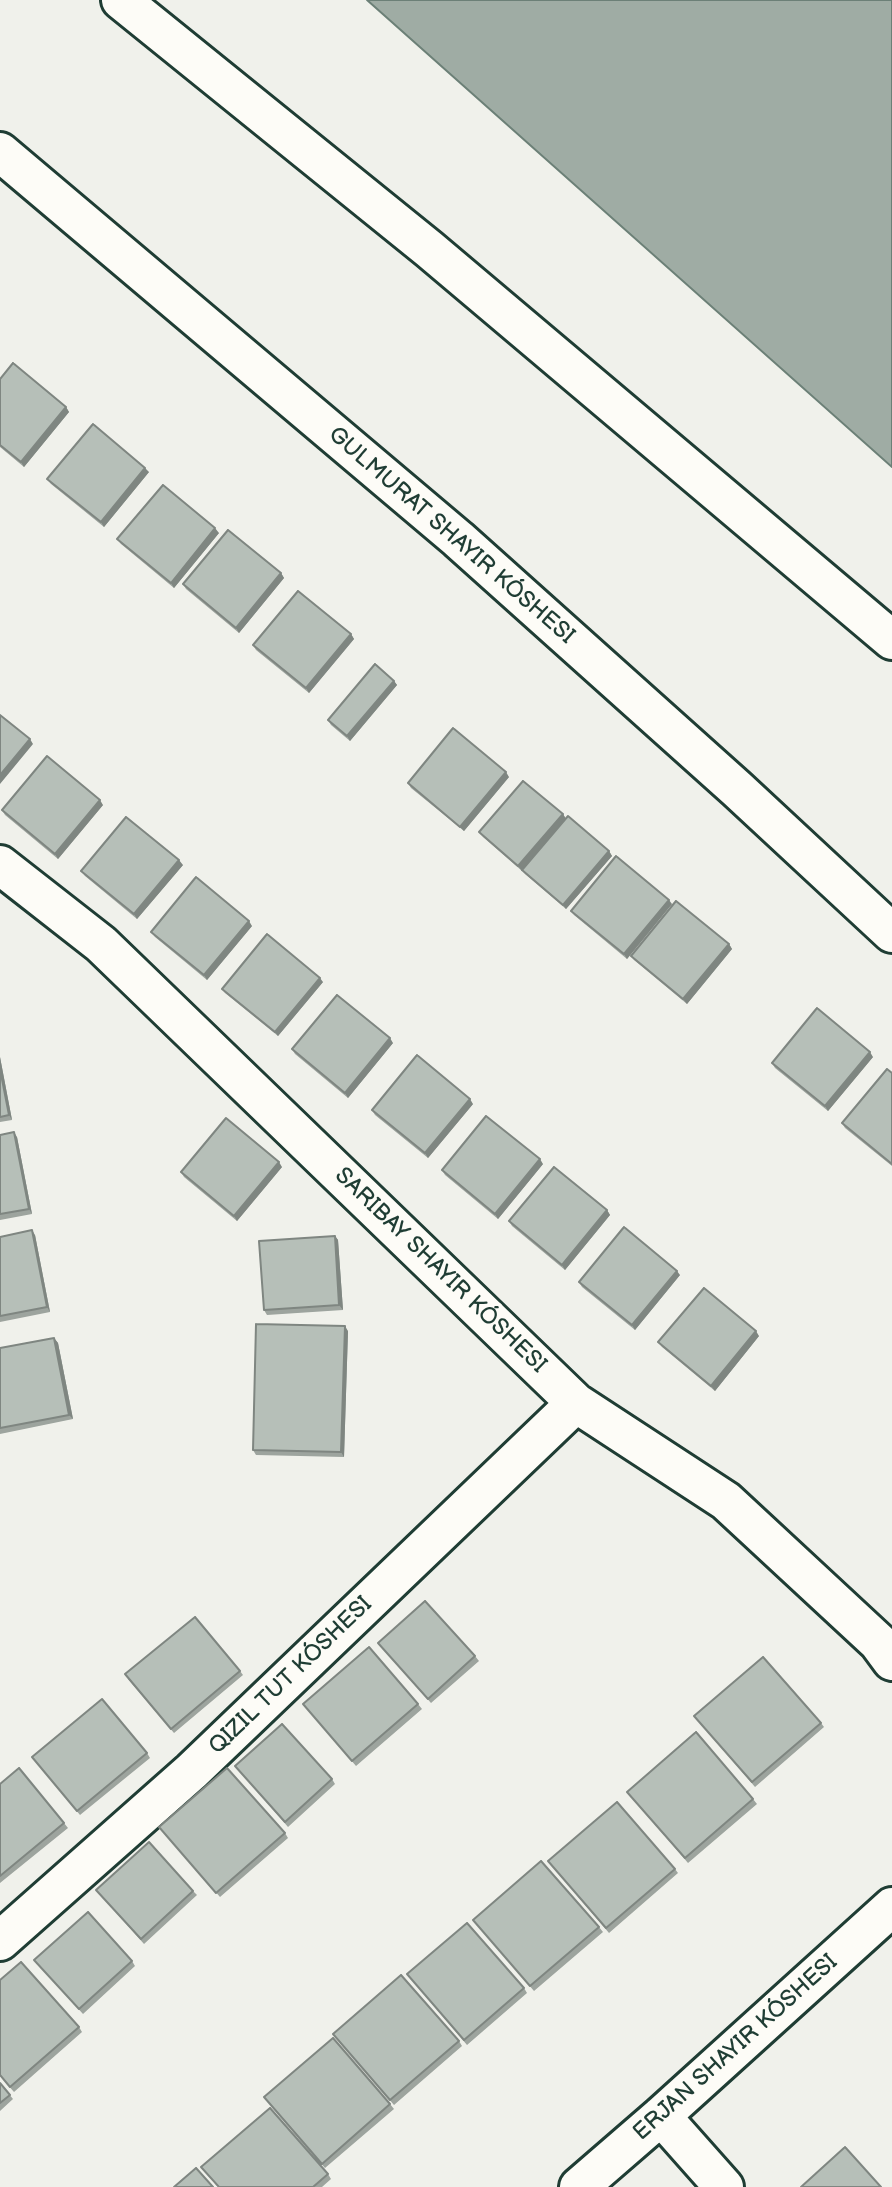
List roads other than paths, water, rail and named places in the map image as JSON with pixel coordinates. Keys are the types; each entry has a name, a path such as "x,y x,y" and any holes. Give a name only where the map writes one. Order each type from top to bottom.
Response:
{"street":[{"path":"121,0 429,249 892,640"},
{"path":"0,152 458,539 737,789 892,933"},
{"path":"0,865 101,944 576,1403 726,1502 878,1642 892,1661"},
{"path":"0,1941 192,1771 576,1403"},
{"path":"579,2187 892,1907"},
{"path":"661,2116 724,2187"}]}
